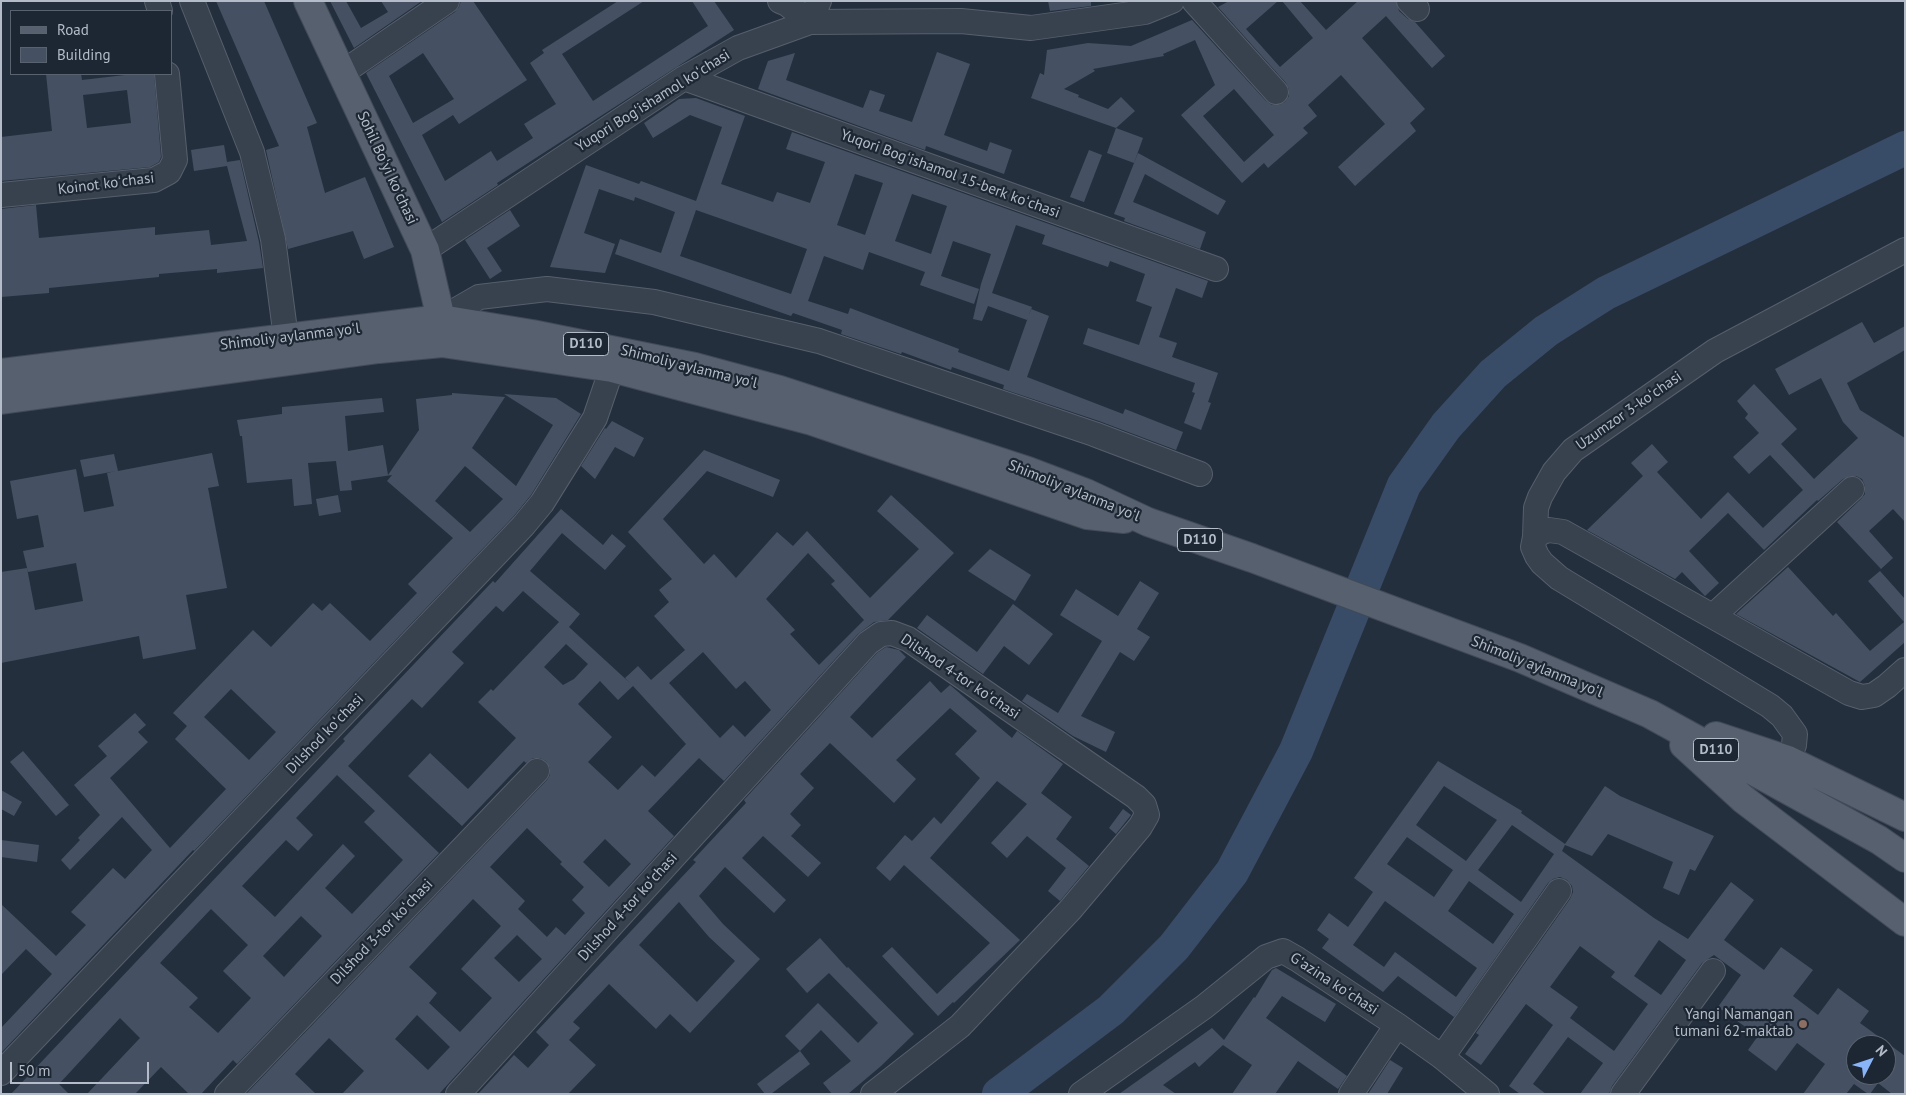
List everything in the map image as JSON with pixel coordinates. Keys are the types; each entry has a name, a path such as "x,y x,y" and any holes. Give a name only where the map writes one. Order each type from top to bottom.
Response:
{"main road":[{"name":"Sohil Boʻyi koʻchasi","path":"308,1 425,250 441,331"},
{"name":"Shimoliy aylanma yoʻl","path":"1,373 286,338 441,331 532,334 695,367 780,390 1028,471 1086,493 1148,522 1252,558 1520,658 1650,714 1879,840 1905,858"},
{"name":"Shimoliy aylanma yoʻl","path":"1,400 379,349 441,331 612,368 812,421 1087,514 1148,522"},
{"path":"1650,714 1788,760 1905,817"},
{"path":"1650,714 1743,799 1905,922"}],"street":[{"path":"192,1 252,152 273,239 286,338"},
{"path":"342,73 447,1"},
{"path":"780,1 815,12"},
{"name":"Yuqori Bogʻishamol koʻchasi","path":"425,250 684,78 738,48 815,12 961,21 1031,28 1145,12 1172,1"},
{"path":"1194,1 1276,92"},
{"name":"Koinot koʻchasi","path":"1,195 154,180 168,172 175,160 167,75"},
{"name":"Yuqori Bogʻishamol 15-berk koʻchasi","path":"684,78 1216,269"},
{"name":"Uzumzor 3-koʻchasi","path":"1788,760 1794,745 1795,734 1782,716 1770,706 1559,578 1542,563 1533,547 1536,537 1536,508 1554,472 1573,450 1715,351 1905,250"},
{"path":"441,331 479,297 547,289 654,302 819,341 1094,434 1200,474"},
{"name":"Dilshod koʻchasi","path":"1,1073 524,526 542,503 595,418 612,368"},
{"path":"1713,616 1852,489"},
{"path":"1536,537 1542,532 1549,530 1564,532 1862,698 1874,695 1905,670"},
{"name":"Dilshod 4-tor koʻchasi","path":"458,1094 868,643 881,634 892,633 908,639 1136,797 1144,805 1147,815 1140,827 1070,910 960,1026 873,1094"},
{"name":"Dilshod 3-tor koʻchasi","path":"227,1094 537,771"},
{"path":"1442,1057 1559,891"},
{"name":"Gʻazina koʻchasi","path":"1081,1094 1204,1007 1266,957 1283,951 1397,1025 1442,1057 1487,1094"},
{"path":"1623,1094 1713,971"},
{"path":"1351,1094 1397,1025"}],"building":[{"path":"216,1 264,1 317,123 307,127 325,193 365,177 394,247 364,259 353,231 288,249 266,150 279,146"},
{"path":"330,1 346,1 361,28 388,12 381,1 422,1 354,48"},
{"path":"461,1 473,1 527,80 459,124 453,115 422,135 445,181 491,151 497,161 533,138 524,124 556,104 530,63 544,53 542,50 618,1 644,1 562,54 593,101 708,26 692,1 714,1 734,30 497,183 498,185 442,222 366,73 455,12","holes":["423,53 454,99 413,123 389,76"]},
{"path":"1048,1 1091,1 1091,6 1050,11"},
{"path":"1229,1 1278,1 1246,29 1280,67 1313,38 1282,1 1300,1 1326,30 1358,1 1396,1 1399,11 1415,22 1445,56 1432,68 1386,16 1362,38 1425,109 1410,123 1416,131 1355,186 1338,167 1385,124 1341,75 1308,105 1317,116 1303,128 1308,133 1268,168 1264,163 1242,183 1181,115 1215,85 1195,40 1163,54 1164,56 1093,69 1095,71 1064,89 1108,109 1121,97 1135,111 1116,128 1031,98 1040,73 1044,75 1047,50 1088,43 1131,46 1192,20 1266,101 1272,105 1279,105 1285,102 1289,96 1289,89 1286,83 1218,7","holes":["1234,89 1274,135 1244,162 1203,116"]},
{"path":"937,52 970,64 944,135 987,151 990,142 1012,150 1004,174 926,146 925,150 758,89 768,61 795,53 786,80 863,108 870,90 885,95 879,111 912,122"},
{"path":"46,75 81,75 82,80 125,75 154,75 161,157 159,162 150,167 1,181 1,137 52,131","holes":["127,90 131,123 87,128 83,95"]},
{"path":"696,98 745,116 721,184 773,202 777,192 810,203 825,162 786,149 792,132 1208,281 1202,298 1176,288 1159,337 1177,343 1172,357 1218,373 1208,402 1211,403 1201,430 1184,423 1195,393 1192,392 1195,383 1083,344 1088,328 1139,345 1152,307 1136,301 1145,274 1110,261 1108,267 1042,244 1045,235 1016,225 992,293 1032,307 1031,309 1049,316 1027,377 1123,414 1125,409 1183,432 1176,450 1099,421 1003,389 1004,385 952,367 951,370 902,352 901,354 841,334 842,330 793,313 791,316 615,254 620,239 661,253 675,212 635,197 634,201 599,189 584,233 615,244 605,273 550,267 586,165 639,184 641,181 696,201 722,127 690,115 653,138 644,123 679,99","holes":["855,174 883,183 865,235 837,225","912,194 947,206 931,254 895,241","696,210 807,249 791,294 680,256","953,241 991,254 981,284 973,319 982,321 988,306 1027,320 1009,371 958,352 959,349 850,308 848,314 808,301 824,256 863,270 869,252 925,272 920,285 974,304 979,289 941,276"]},
{"path":"1116,128 1143,138 1134,163 1107,153"},
{"path":"224,145 227,162 240,160 259,242 263,268 217,273 217,269 159,274 159,277 49,288 49,293 1,297 1,209 36,205 39,238 155,227 155,235 209,230 211,245 247,241 227,166 194,171 191,150"},
{"path":"1089,150 1102,155 1084,202 1070,197"},
{"path":"1138,153 1226,201 1218,215 1145,174 1133,202 1206,232 1200,249 1124,221 1125,218 1114,214"},
{"path":"510,210 520,226 487,248 502,271 490,279 465,240"},
{"path":"1862,322 1874,343 1905,326 1905,350 1847,383 1860,410 1905,438 1905,522 1893,509 1869,531 1893,558 1881,569 1837,522 1865,494 1865,486 1862,479 1856,476 1843,479 1817,500 1764,550 1728,513 1689,551 1719,583 1705,596 1682,572 1675,579 1587,530 1643,476 1631,463 1652,444 1668,462 1657,472 1701,519 1728,492 1763,528 1803,490 1770,455 1749,474 1733,457 1759,433 1745,418 1748,414 1737,401 1754,384 1797,429 1781,444 1814,479 1858,438 1843,422 1821,378 1789,395 1775,369"},
{"path":"452,393 505,397 472,448 516,486 553,425 504,394 556,398 581,414 531,495 513,517 1,1053 1,1028 52,974 26,949 1,975 1,904 56,956 86,925 71,912 113,868 125,879 152,850 122,817 70,870 61,860 80,840 78,838 100,815 74,785 107,756 98,746 135,713 146,725 138,732 148,742 110,778 170,848 226,789 175,739 187,726 173,713 253,630 271,647 313,603 322,611 330,603 370,641 417,593 408,584 453,538 387,481 392,475 351,481 352,490 340,491 336,461 308,463 312,504 294,506 292,479 247,483 242,436 240,436 237,420 282,414 282,407 382,398 384,412 345,416 348,451 383,445 388,475 419,430 416,399 452,395","holes":["465,466 503,499 470,532 435,501","231,689 276,732 249,760 204,717"]},
{"path":"612,421 644,438 634,457 615,447 595,479 581,466 605,428"},
{"path":"704,450 780,480 773,497 707,471 663,519 704,564 714,554 736,578 777,532 793,546 807,531 870,598 919,549 877,511 891,495 954,553 888,620 874,622 858,634 724,781 699,758 648,811 674,836 439,1094 342,1094 364,1071 329,1038 295,1074 316,1094 246,1094 550,775 550,768 546,761 540,758 533,758 526,763 524,761 462,826 408,776 430,753 468,789 516,738 478,702 491,689 493,691 559,622 523,591 503,612 496,606 452,652 464,663 422,708 412,699 348,766 439,853 237,1064 233,1060 201,1094 189,1094 161,1067 135,1094 87,1094 140,1038 120,1018 59,1084 69,1094 11,1094 345,741 343,739 396,683 493,581 495,583 561,509 603,545 612,534 626,546 605,570 562,533 530,571 580,614 569,627 631,684 625,678 638,666 651,680 685,650 654,616 669,602 659,590 672,579 628,532","holes":["808,553 835,581 831,584 864,620 819,665 790,634 795,630 766,599","566,644 588,664 574,679 563,685 544,667","703,652 736,689 745,681 771,710 745,737 733,725 720,738 669,683","600,681 618,700 633,686 686,744 655,777 642,765 618,790 588,762 612,737 578,704","337,775 375,811 364,822 403,860 352,914 325,888 355,856 343,844 275,917 242,886 286,840 298,851 313,835 296,818","527,828 562,862 560,864 584,887 572,900 585,913 565,935 556,927 547,937 518,909 525,901 490,867","605,839 631,864 609,887 583,862","473,899 501,926 461,969 492,998 460,1032 429,1003 437,993 409,967","211,909 248,945 223,971 251,998 218,1033 189,1007 198,998 160,963","301,916 322,936 284,977 263,956","517,935 542,959 519,982 494,958","417,1015 450,1047 428,1070 395,1039"]},
{"path":"212,453 219,486 208,488 227,588 186,595 196,649 143,659 139,636 1,663 1,572 27,568 35,610 83,601 76,563 28,572 23,551 44,547 38,515 17,519 10,481 76,469 84,512 114,506 107,473 116,471 84,477 80,460 114,454 118,471"},
{"path":"338,495 341,512 319,516 316,499"},
{"path":"990,549 1031,575 1015,601 968,571"},
{"path":"1788,567 1833,616 1836,613 1870,651 1904,622 1868,581 1880,571 1905,599 1905,642 1860,682 1736,614"},
{"path":"1140,581 1159,593 1137,629 1150,637 1134,661 1120,652 1081,716 1115,732 1106,752 1073,736 1022,701 1027,694 1058,713 1102,641 1060,615 1076,589 1118,616"},
{"path":"1013,604 1053,634 1029,665 1004,646 983,674 917,628 927,615 977,652"},
{"path":"886,647 899,650 906,657 850,717 872,738 930,681 941,693 950,685 1012,738 1017,731 1063,764 1041,793 1072,817 1056,839 1089,866 1060,901 1048,891 1066,868 1027,836 1007,858 991,843 1027,804 997,781 930,858 1020,940 938,1016 882,956 892,947 937,994 990,943 904,865 890,881 876,868 905,835 912,841 934,817 941,824 980,778 955,754 977,731 950,708 896,760 916,779 894,803 830,743 800,774 814,788 790,814 801,825 791,836 821,863 808,877 763,836 742,858 786,900 774,913 725,867 699,896 723,924 760,959 690,1033 670,1014 656,1029 609,984 573,1022 580,1028 569,1040 596,1065 568,1094 478,1094 514,1055 528,1068 549,1045 536,1032 696,862 693,860 746,803 744,800 877,653","holes":["679,902 709,937 735,961 697,1002 639,945"]},
{"path":"23,751 69,805 56,816 10,762"},
{"path":"1438,761 1522,811 1521,813 1565,844 1605,786 1620,796 1714,836 1695,871 1690,869 1679,895 1663,888 1673,862 1608,834 1592,856 1565,845 1562,851 1654,918 1688,939 1731,882 1754,900 1724,940 1764,970 1781,947 1813,970 1793,996 1818,1015 1838,988 1869,1011 1860,1023 1876,1035 1846,1035 1846,1085 1853,1085 1846,1094 1803,1094 1825,1064 1797,1043 1776,1071 1748,1050 1758,1036 1718,1007 1741,975 1714,955 1702,963 1612,1086 1609,1094 1580,1094 1603,1063 1568,1037 1533,1084 1546,1094 1520,1094 1509,1086 1553,1025 1526,1004 1481,1065 1465,1054 1479,1035 1476,1033 1570,899 1573,892 1572,886 1567,880 1560,877 1548,883 1454,1017 1398,976 1383,992 1322,948 1329,939 1317,930 1329,913 1348,927 1373,892 1354,878","holes":["1444,786 1497,820 1466,861 1416,825","1512,825 1554,854 1521,902 1478,870","1407,837 1453,870 1434,897 1387,864","1469,881 1514,914 1493,944 1448,911","1385,901 1477,968 1456,997 1395,952 1384,967 1353,945","1659,940 1686,960 1661,995 1634,976","1580,946 1615,972 1611,977 1648,1004 1614,1051 1570,1018 1578,1007 1550,987"]},
{"path":"1,790 22,802 14,816 1,809"},
{"path":"1123,809 1131,815 1116,834 1109,828"},
{"path":"1,840 39,845 37,862 1,857"},
{"path":"820,938 847,968 914,1034 848,1094 832,1094 823,1083 851,1061 821,1030 800,1051 785,1036 818,1003 858,1043 878,1023 829,973 807,993 786,969"},
{"path":"1276,968 1336,1004 1325,1022 1282,996 1266,1018 1347,1076 1338,1089 1298,1061 1275,1094 1232,1094 1252,1065 1223,1045 1199,1067 1195,1062 1163,1085 1176,1094 1119,1094 1212,1028 1224,1040 1255,998 1272,970"},
{"path":"1896,1049 1905,1056 1905,1094 1892,1094 1881,1085 1896,1085"},
{"path":"800,1051 810,1064 771,1094 765,1094 757,1084"},
{"path":"1390,1060 1403,1068 1387,1094 1368,1094"},
{"path":"1855,1085 1877,1085 1868,1094"}],"waterway":[{"path":"999,1094 1111,1010 1174,947 1232,872 1296,751 1404,485 1446,426 1493,374 1546,331 1606,293 1905,148"}],"place":[{"name":"Yangi Namangan tumani 62-maktab","path":"1803,1024"}]}
